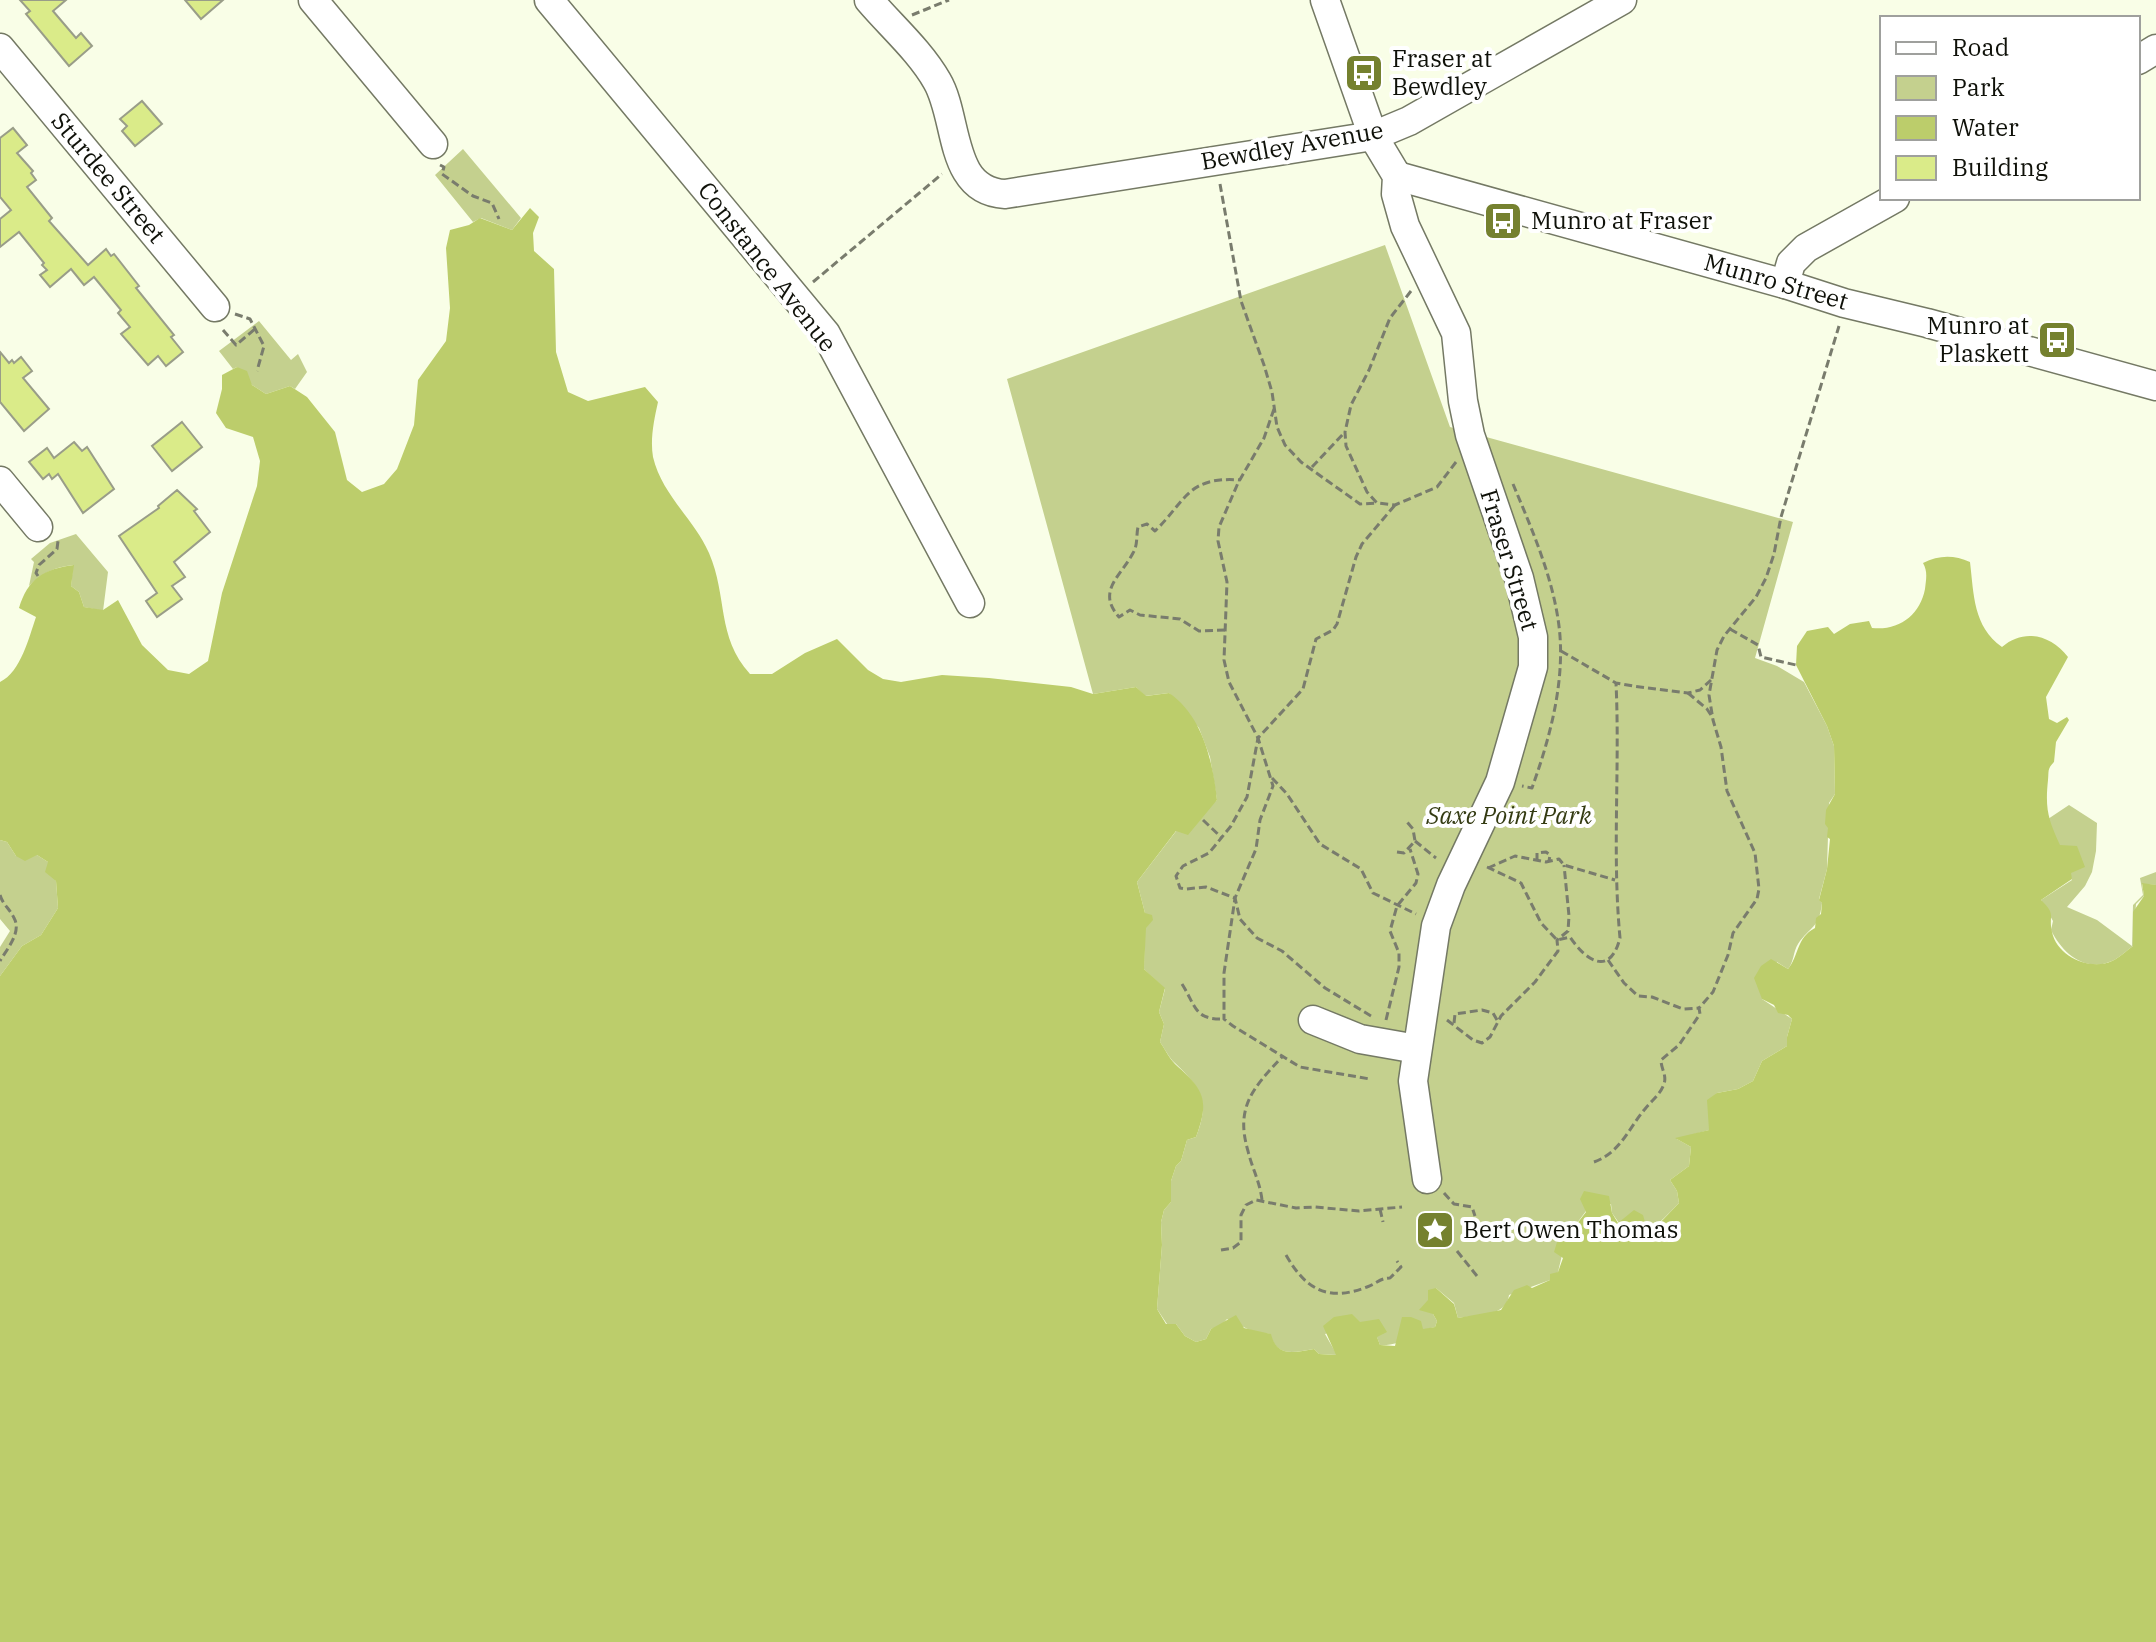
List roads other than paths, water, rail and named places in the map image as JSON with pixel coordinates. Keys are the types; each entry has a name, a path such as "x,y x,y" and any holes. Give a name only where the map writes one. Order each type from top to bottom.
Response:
{"street":[{"path":"313,0 439,156"},
{"name":"Constance Avenue","path":"549,0 826,334 970,603"},
{"name":"Bewdley Avenue","path":"869,0 937,81 969,177 987,192 1005,194 1373,136 1409,121 1622,0"},
{"name":"Fraser Street","path":"1325,0 1373,136 1397,176 1399,211 1456,333 1463,401 1477,457 1519,578 1534,648 1528,688 1475,866 1437,922 1413,1081 1435,1185"},
{"name":"Sturdee Street","path":"0,48 215,307"},
{"name":"Munro Street","path":"1397,176 1844,303 2156,386"},
{"path":"1785,284 1791,263 1806,248 1891,200"},
{"path":"0,481 38,540"},
{"path":"1313,1020 1360,1039 1417,1049"}],"water":[{"path":"530,208 539,217 533,233 534,251 554,269 556,352 568,392 588,401 645,387 658,402 652,443 657,471 709,553 719,585 727,631 739,660 750,674 772,674 805,653 837,639 868,670 883,679 901,682 942,675 989,678 1071,687 1093,694 1136,687 1146,696 1169,693 1181,703 1198,727 1213,771 1217,800 1188,835 1176,831 1137,882 1145,913 1152,915 1153,920 1146,928 1144,969 1165,988 1159,1012 1164,1024 1160,1042 1202,1096 1203,1113 1196,1137 1187,1140 1181,1161 1176,1166 1171,1181 1171,1202 1164,1210 1161,1222 1157,1309 1166,1324 1176,1324 1185,1336 1196,1342 1206,1339 1211,1329 1236,1315 1244,1328 1271,1334 1282,1350 1314,1349 1319,1354 1336,1355 1323,1326 1334,1317 1352,1314 1360,1322 1379,1319 1387,1332 1377,1337 1380,1345 1395,1346 1402,1317 1421,1321 1423,1329 1435,1327 1437,1321 1433,1314 1419,1310 1428,1300 1428,1290 1436,1288 1454,1304 1458,1318 1501,1310 1514,1290 1527,1285 1532,1288 1550,1280 1550,1274 1558,1272 1563,1258 1554,1252 1558,1239 1566,1238 1586,1212 1580,1199 1584,1191 1609,1196 1612,1213 1618,1223 1634,1210 1643,1215 1647,1229 1655,1228 1679,1203 1677,1191 1670,1180 1689,1166 1691,1147 1675,1138 1709,1130 1707,1100 1717,1093 1738,1089 1753,1081 1762,1061 1787,1046 1792,1019 1778,1013 1774,1005 1762,999 1754,978 1761,966 1771,959 1788,969 1804,937 1815,928 1816,918 1821,914 1822,903 1819,900 1830,839 1825,824 1826,810 1835,794 1834,746 1796,665 1797,646 1807,631 1828,627 1834,634 1850,624 1869,621 1872,628 1899,624 1913,614 1922,598 1926,576 1923,563 1946,557 1970,562 1980,620 1992,639 2002,647 2019,637 2037,637 2054,643 2068,657 2046,697 2049,719 2057,723 2067,717 2069,720 2056,742 2054,762 2049,770 2047,806 2060,845 2077,846 2085,867 2071,873 2072,879 2041,900 2050,912 2055,941 2068,955 2085,963 2104,964 2115,960 2133,946 2133,912 2144,896 2142,883 2156,885 2156,1642 0,1642 0,976 22,946 41,935 58,908 56,881 45,872 48,862 37,855 25,861 16,856 7,842 0,840 0,682 19,662 36,617 19,608 27,590 38,577 54,569 74,565 71,586 79,592 84,607 103,610 118,600 142,645 168,670 189,674 208,661 222,593 257,486 260,461 253,437 226,428 216,413 222,375 237,367 247,371 252,385 266,394 290,386 307,397 335,432 347,480 362,492 384,484 397,469 414,425 418,380 446,341 450,308 446,248 450,230 469,225 480,218 512,230"}],"place":[{"name":"Fraser at Bewdley","path":"1364,73"},
{"name":"Munro at Fraser","path":"1503,221"},
{"name":"Munro at Plaskett","path":"2057,340"},
{"name":"Bert Owen Thomas","path":"1435,1230"}],"park label":[{"name":"Saxe Point Park","path":"1509,816"}]}
